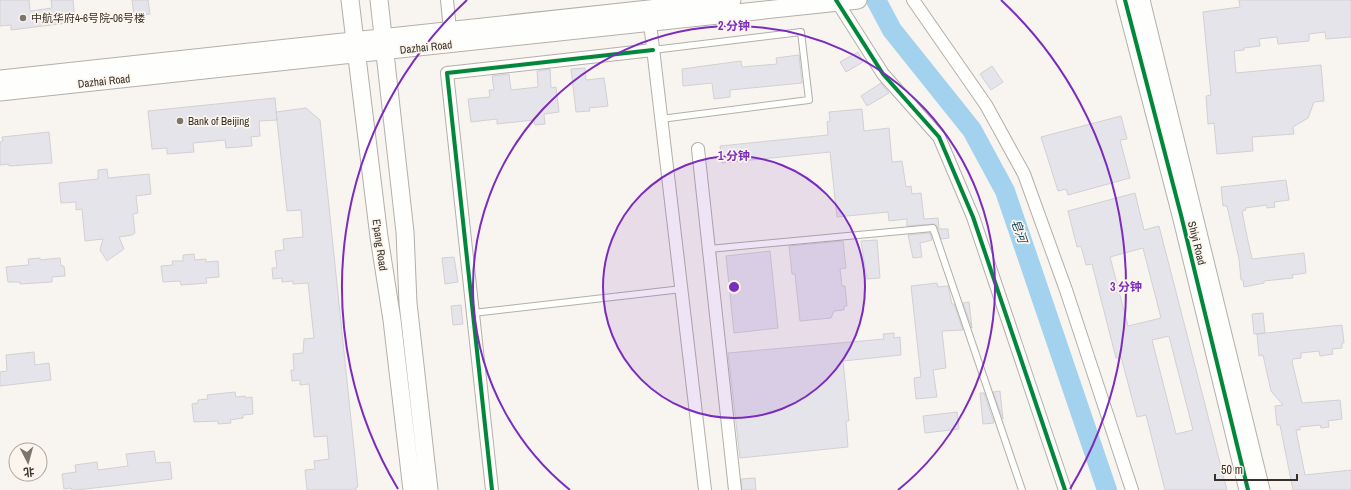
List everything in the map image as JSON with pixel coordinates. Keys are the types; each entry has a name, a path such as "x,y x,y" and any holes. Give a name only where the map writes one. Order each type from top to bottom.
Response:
{"main road":[{"name":"E'pang Road","path":"350,0 379,237 392,320 412,490"},
{"name":"E'pang Road","path":"379,0 405,232 408,303 429,490"},
{"name":"Dazhai Road","path":"384,45 450,30 628,6 732,0"},
{"name":"Shiyi Road","path":"1125,0 1179,208 1248,490"},
{"name":"Shiyi Road","path":"1141,0 1261,490"},
{"name":"Dazhai Road","path":"0,92 356,48 650,23 846,1"},
{"name":"Dazhai Road","path":"0,79 356,48"},
{"path":"370,168 398,165"}],"street":[{"path":"447,0 450,30"},
{"path":"914,0 986,105 1024,174 1066,290 1132,490"},
{"path":"846,1 883,74 939,137 973,217 1065,490"},
{"path":"650,23 706,490"},
{"path":"492,490 447,73 653,50"},
{"path":"698,149 734,490"}],"lane":[{"path":"653,50 801,32 809,100 661,119"},
{"path":"709,249 933,228 1022,490"},
{"path":"473,313 682,289"}],"building":[{"name":"中航华府4-6号院-06号楼","path":"0,0 29,0 30,11 52,8 51,0 73,0 75,22 11,30 11,25 0,26"},
{"path":"132,0 148,0 150,14 134,16"},
{"path":"1239,0 1351,0 1351,37 1326,39 1325,32 1309,34 1309,41 1278,44 1277,37 1259,39 1260,46 1234,51 1236,73 1321,65 1324,101 1314,102 1308,118 1293,127 1294,134 1252,137 1253,151 1217,154 1214,123 1208,124 1206,96 1211,95 1203,12 1240,7"},
{"path":"858,52 863,62 846,72 840,62"},
{"path":"799,55 802,83 730,90 730,97 714,99 712,83 683,86 682,69 741,61 742,67 777,64 776,58"},
{"path":"992,66 1003,82 991,90 980,74"},
{"path":"585,68 586,80 604,78 608,106 589,108 590,111 576,112 571,69"},
{"path":"550,69 551,88 556,87 559,112 544,114 545,124 535,125 534,120 497,124 497,119 471,122 468,99 490,97 489,90 494,90 492,76 509,74 511,90 538,87 537,71"},
{"path":"881,83 889,93 867,106 861,96"},
{"path":"275,98 277,120 259,121 260,136 251,137 252,146 226,148 225,140 193,143 194,152 167,154 167,148 152,149 148,111"},
{"path":"306,108 320,120 358,487 356,487 356,490 307,490 305,470 315,469 314,461 329,459 327,436 314,437 309,384 300,385 300,380 292,381 291,370 294,370 293,354 303,353 304,339 314,338 308,283 293,284 293,281 282,282 282,278 273,279 272,268 277,268 275,251 284,250 283,239 303,237 301,210 287,211 276,112"},
{"path":"862,109 864,131 889,128 892,162 902,161 906,187 911,186 912,194 921,193 924,219 938,218 939,229 948,229 949,238 941,239 937,226 934,224 907,226 907,219 889,221 888,212 837,217 830,152 722,163 720,146 828,135 827,122 830,121 829,112"},
{"path":"1121,116 1127,139 1120,140 1130,178 1068,195 1066,189 1058,191 1041,137"},
{"path":"49,132 52,163 9,166 9,164 0,165 0,142 3,141 2,137"},
{"path":"107,169 108,178 149,174 151,194 136,196 138,213 133,214 135,233 132,235 119,237 124,249 107,261 100,250 103,239 85,241 82,209 76,210 76,202 61,203 59,183 98,179 98,170"},
{"path":"1286,180 1289,200 1274,202 1275,207 1267,208 1267,205 1245,208 1246,210 1242,211 1245,227 1252,259 1304,253 1306,273 1292,275 1293,278 1264,281 1264,283 1244,287 1243,280 1241,280 1239,259 1227,206 1223,206 1221,187"},
{"path":"1135,193 1144,230 1159,226 1227,490 1165,490 1146,415 1137,417 1121,357 1116,358 1092,264 1086,265 1081,246 1077,247 1068,211","holes":["1143,248 1161,318 1128,326 1110,257","1169,336 1193,430 1176,434 1152,340"]},
{"path":"930,233 932,240 920,243 922,257 913,258 908,235"},
{"path":"877,240 880,278 867,279 861,241"},
{"path":"843,241 846,268 840,269 842,286 845,286 847,306 844,306 844,310 834,311 831,318 800,321 795,274 792,274 789,246"},
{"path":"770,251 778,328 734,333 726,256"},
{"path":"194,254 195,260 206,259 206,262 218,261 219,277 206,278 207,283 181,285 180,281 163,282 161,266 173,265 172,261 183,261 183,255"},
{"path":"454,257 458,282 445,284 442,258"},
{"path":"40,258 40,260 60,258 61,266 64,266 65,276 52,277 52,282 20,284 20,282 8,282 6,267 29,265 28,259"},
{"path":"937,283 938,287 948,286 952,304 954,304 963,330 942,331 946,368 933,370 937,397 916,399 914,378 921,377 911,286"},
{"path":"969,302 972,328 963,303"},
{"path":"461,305 463,324 453,325 451,306"},
{"path":"1263,313 1265,333 1254,334 1252,314"},
{"path":"1342,325 1344,343 1342,343 1342,348 1332,349 1333,354 1320,356 1319,351 1301,353 1301,358 1293,359 1292,362 1302,403 1340,400 1342,419 1328,421 1329,427 1321,428 1320,425 1300,427 1300,430 1296,430 1305,475 1351,470 1351,490 1293,490 1280,425 1277,425 1275,406 1283,405 1271,391 1263,355 1259,356 1257,334"},
{"path":"894,333 894,338 900,337 901,355 843,361 849,421 846,421 848,447 740,458 728,353 884,339 883,334"},
{"path":"34,352 35,365 49,363 51,380 0,386 0,372 7,371 6,355"},
{"path":"1000,391 1003,419 993,392"},
{"path":"235,392 236,397 252,397 253,414 243,415 243,418 230,420 231,423 218,424 218,421 194,422 192,404 198,403 198,400 208,399 207,395"},
{"path":"980,393 984,393 994,423 983,424"},
{"path":"957,412 959,429 925,433 923,416"},
{"path":"154,451 156,463 170,462 172,479 77,490 71,490 71,488 64,489 62,474 76,472 75,465 97,462 98,470 128,466 126,454"},
{"path":"755,478 756,490 742,490 741,479"}],"waterway":[{"name":"皂河","path":"876,0 892,30 972,130 1005,191 1107,490"}],"cycle path":[{"path":"836,0 883,74 939,137 973,217 1065,490"},
{"path":"1125,0 1181,215 1248,490"},
{"path":"492,490 447,73 653,50"}],"place":[{"name":"中航华府4-6号院-06号楼","path":"23,18"},
{"name":"Bank of Beijing","path":"180,121"}]}
